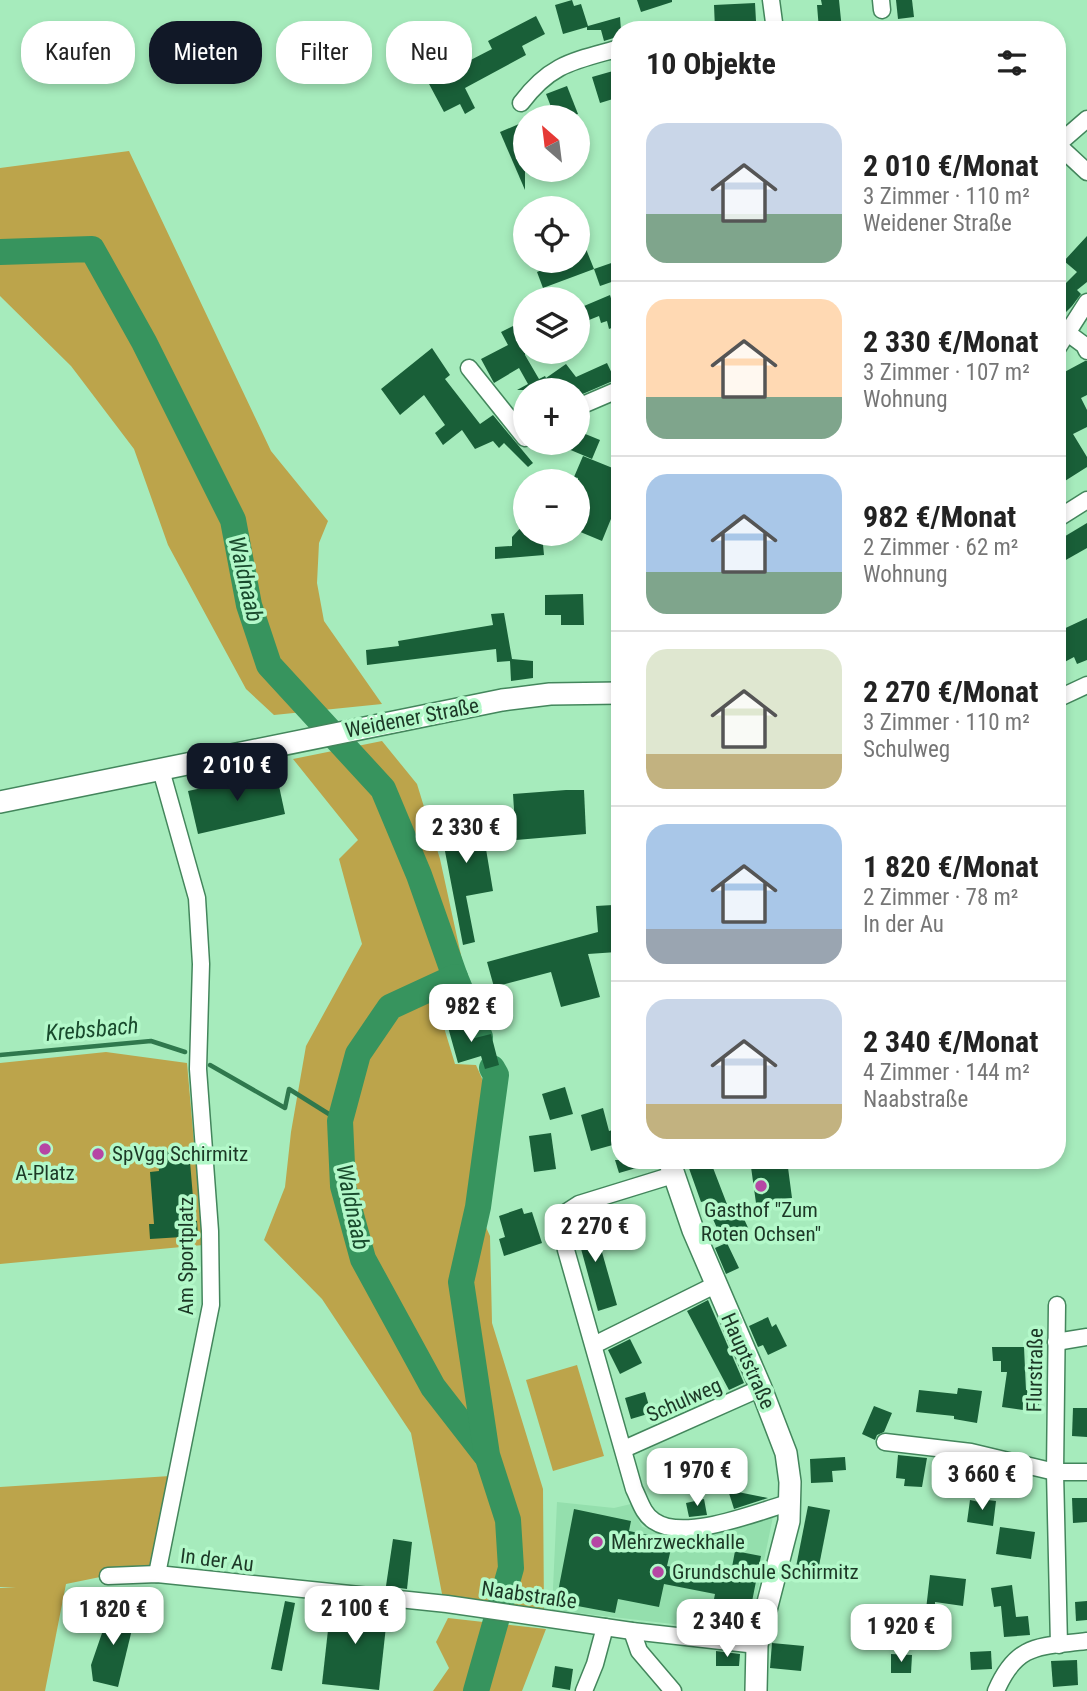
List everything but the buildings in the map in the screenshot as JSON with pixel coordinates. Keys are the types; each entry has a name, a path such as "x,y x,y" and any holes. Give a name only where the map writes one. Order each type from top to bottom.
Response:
{"street":[{"path":"771,0 774,21"},
{"path":"521,103 544,76 563,64 611,51"},
{"path":"1066,137 1087,119"},
{"path":"1066,153 1087,172"},
{"path":"1066,338 1087,302"},
{"path":"1069,334 1084,345 1087,351"},
{"path":"469,368 513,423"},
{"path":"590,402 611,393"},
{"path":"1066,513 1087,500"},
{"path":"1066,695 1087,685"},
{"name":"Weidener Straße","path":"0,802 502,700 550,694 611,693"},
{"name":"Am Sportplatz","path":"157,1574 211,1305 198,1069 201,985 199,914 197,898 161,770"},
{"name":"Schulweg","path":"668,1169 579,1204 559,1217 566,1251 635,1489 645,1513 656,1522 676,1530 706,1526 790,1502"},
{"name":"Hauptstraße","path":"671,1169 715,1284 761,1388 786,1453 789,1521 757,1645 756,1691"},
{"path":"594,1345 715,1284"},
{"name":"Flurstraße","path":"1057,1305 1055,1472 1059,1645"},
{"path":"1056,1342 1087,1337"},
{"name":"Schulweg","path":"624,1450 761,1388"},
{"path":"885,1442 971,1452 1055,1472 1087,1472"},
{"name":"In der Au","path":"108,1576 157,1574 447,1604"},
{"name":"Naabstraße","path":"447,1604 632,1631 757,1645"},
{"path":"584,1691 605,1627"},
{"path":"632,1631 639,1651 673,1691"},
{"path":"996,1691 1005,1671 1020,1655 1038,1647 1087,1641"}],"shaded area":[{"path":"129,151 271,451 328,521 319,543 317,583 324,621 382,704 274,715 246,689 168,545 134,449 71,366 0,296 0,168"},
{"path":"382,741 417,784 440,859 464,969 439,1011 455,1064 476,1065 484,1083 468,1188 490,1236 492,1323 543,1489 544,1609 443,1599 411,1433 322,1299 264,1240 285,1187 291,1132 306,1046 362,944 339,859 358,840 293,759"},
{"name":"SpVgg Schirmitz","path":"106,1052 187,1063 203,1245 0,1264 0,1063"},
{"path":"577,1365 604,1456 553,1471 526,1380"},
{"path":"170,1476 149,1567 66,1584 45,1691 0,1691 0,1588 16,1587 0,1587 0,1487"},
{"name":"Grundschule Schirmitz","path":"557,1502 614,1508 631,1504 642,1527 677,1534 774,1512 750,1628 742,1632 552,1610"},
{"path":"448,1618 546,1629 522,1691 433,1691 449,1668 436,1642"}],"waterway":[{"name":"Waldnaab","path":"0,252 92,249 144,342 233,520 249,605 269,665 383,789 419,875 455,977 480,1037"},
{"name":"Waldnaab","path":"455,977 390,1007 358,1054 340,1121 343,1186 363,1259 433,1387 485,1454"},
{"name":"Krebsbach","path":"0,1055 151,1041 185,1052"},
{"name":"Krebsbach","path":"210,1065 285,1108 289,1089 340,1121"},
{"name":"Waldnaab","path":"476,1691 511,1568 508,1520 487,1455 461,1282 478,1207 496,1075 492,1068"}],"place":[{"name":"A-Platz","path":"45,1149"},
{"name":"SpVgg Schirmitz","path":"98,1154"},
{"name":"Gasthof \"Zum Roten Ochsen\"","path":"761,1186"},
{"name":"Mehrzweckhalle","path":"597,1542"},
{"name":"Grundschule Schirmitz","path":"658,1572"}]}
